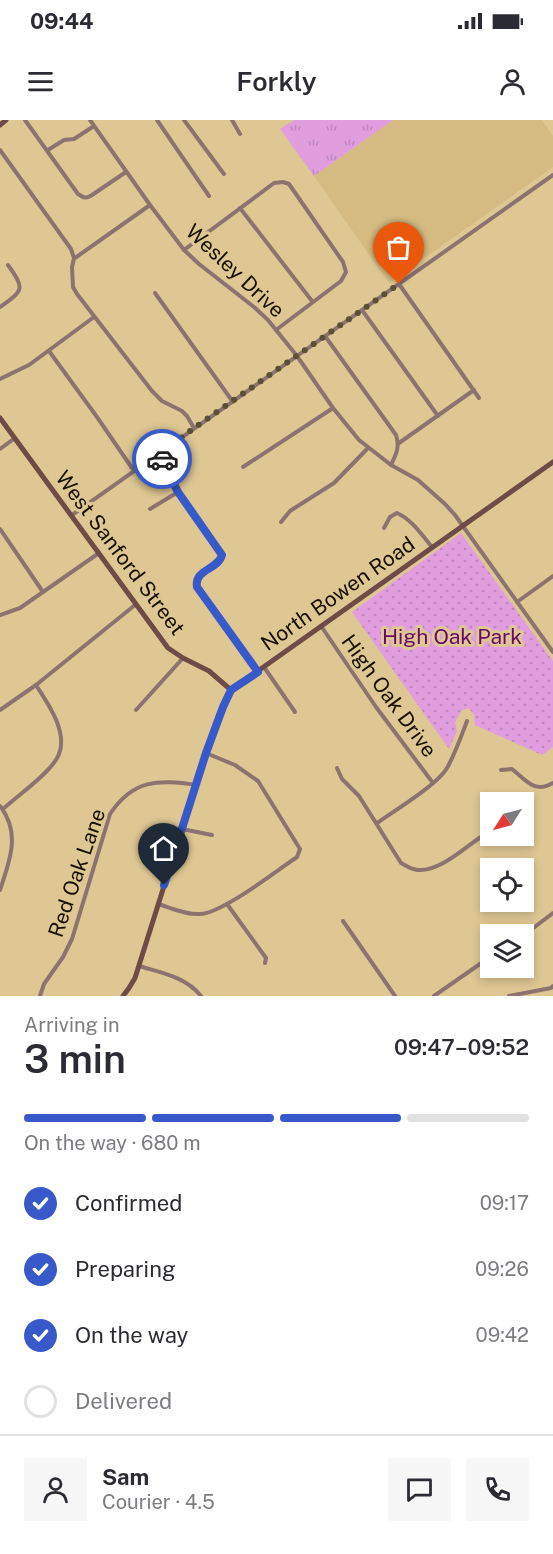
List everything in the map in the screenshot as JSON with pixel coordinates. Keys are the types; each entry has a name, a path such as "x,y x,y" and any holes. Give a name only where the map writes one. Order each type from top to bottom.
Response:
{"street":[{"path":"0,124 6,120"},
{"path":"25,120 78,194 83,197 87,198 126,172"},
{"name":"Wesley Drive","path":"90,120 184,250 254,307 276,330 359,440 391,465 418,480 445,504 553,652"},
{"path":"157,120 209,196"},
{"path":"184,120 224,174"},
{"path":"231,120 240,134"},
{"path":"48,150 64,140 74,139 94,126"},
{"path":"0,150 71,249 74,258 73,287 77,295 152,391 162,402 182,411 194,428"},
{"path":"72,516 553,175"},
{"path":"184,250 274,183 289,184 345,267 341,281 276,330"},
{"path":"74,258 150,204"},
{"path":"240,208 312,301"},
{"path":"0,307 18,295 20,288 19,282 8,265"},
{"path":"399,284 479,398"},
{"path":"155,293 233,402"},
{"path":"362,310 438,416"},
{"path":"0,379 29,365 94,317"},
{"path":"326,336 396,435 399,443 391,465"},
{"path":"49,351 98,417 134,471"},
{"path":"399,443 474,390"},
{"path":"243,467 333,408"},
{"name":"West Sanford Street","path":"0,418 168,648 209,671 231,690"},
{"path":"0,449 15,438"},
{"path":"280,522 290,512 334,483 368,448"},
{"path":"160,454 178,492 222,555 220,562 198,576 197,587 258,672"},
{"name":"North Bowen Road","path":"231,690 553,462"},
{"path":"150,509 178,492"},
{"path":"384,528 392,515 400,514 432,547"},
{"path":"0,529 43,592"},
{"path":"0,615 20,608 99,553"},
{"path":"517,602 553,576"},
{"path":"0,710 36,685 135,605"},
{"name":"High Oak Drive","path":"321,626 376,707 434,783"},
{"path":"136,710 183,658"},
{"path":"264,667 295,712"},
{"path":"0,890 9,866 13,833 10,822 1,808 43,774 59,755 61,742 55,717 36,685"},
{"path":"123,996 135,978 206,753 231,690"},
{"path":"377,823 434,783 447,768 467,721"},
{"path":"158,904 201,915 217,910 297,856 300,849 258,781 235,765 206,753"},
{"path":"337,768 342,779 359,796 377,823 400,863 408,867 418,870 438,867 480,838"},
{"path":"501,770 512,769 532,786 538,788 553,783"},
{"name":"Red Oak Lane","path":"40,996 44,984 63,957 72,939 110,814 117,804 141,786 154,782 196,785"},
{"path":"182,829 212,835"},
{"path":"228,904 266,958 265,963"},
{"path":"534,928 553,914"},
{"path":"343,921 395,996"},
{"path":"434,996 480,964"},
{"path":"139,966 181,979 194,987 201,996"},
{"path":"509,996 553,986"}],"shaded area":[{"path":"393,120 542,120 553,136 553,167 389,283 314,176"}],"green space":[{"path":"294,120 393,120 314,176 280,129"},
{"name":"High Oak Park","path":"461,533 553,661 553,747 542,755 475,725 474,714 468,708 461,711 455,723 457,731 449,749 352,612"}],"way so far":[{"path":"162,459 160,454 194,428 399,284"}],"route":[{"path":"162,459 178,492 222,553 220,562 198,576 197,587 258,672 231,690 223,707 164,885"}]}
